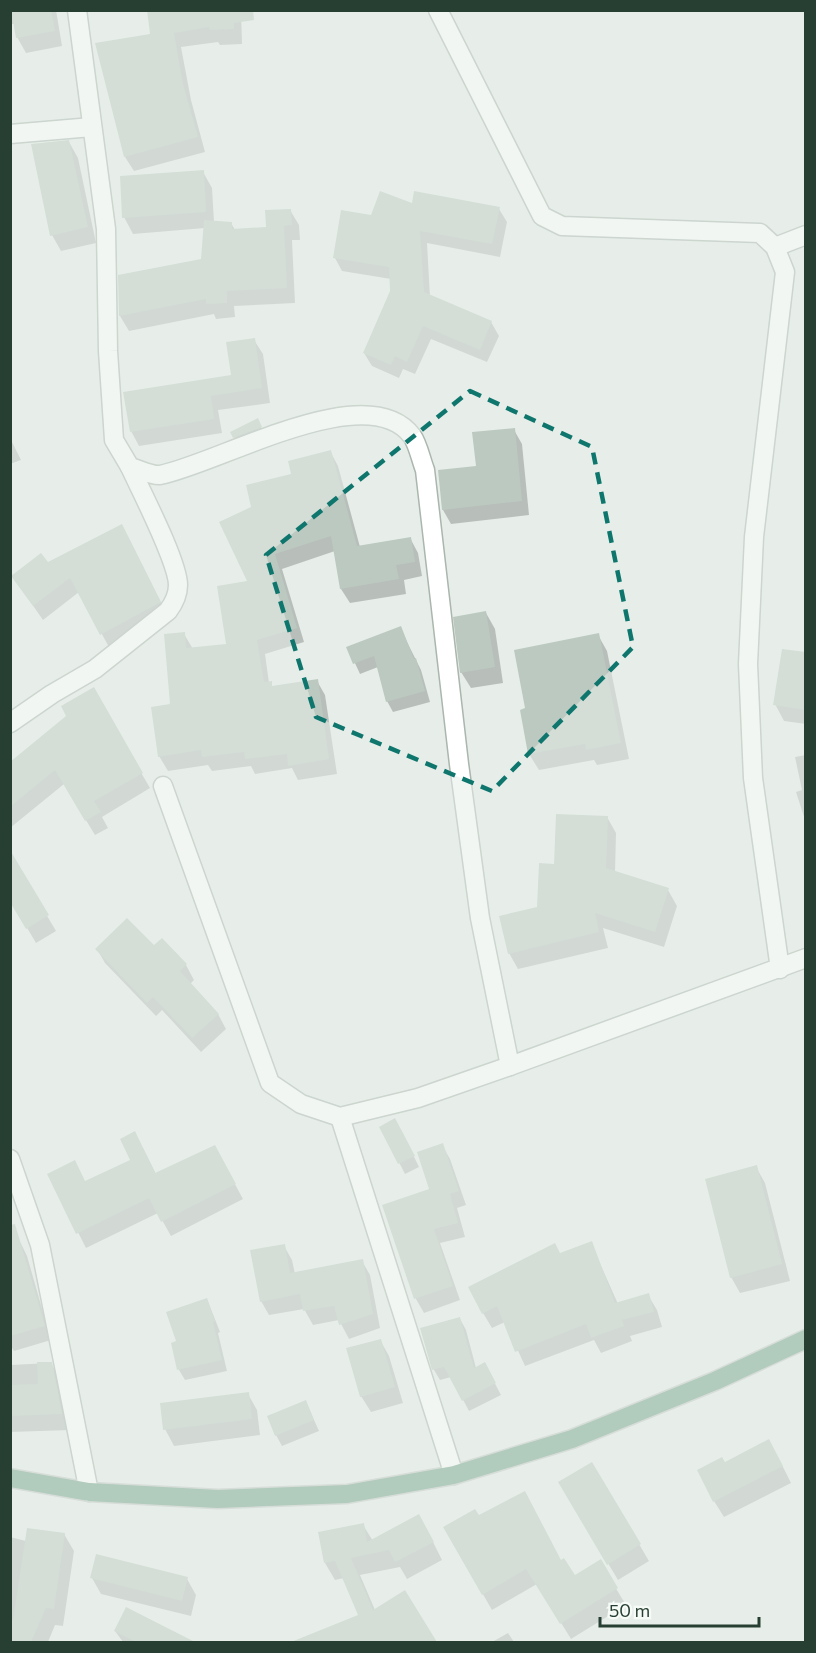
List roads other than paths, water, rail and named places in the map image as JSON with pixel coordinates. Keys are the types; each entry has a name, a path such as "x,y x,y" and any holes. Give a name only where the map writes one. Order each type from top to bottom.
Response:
{"main road":[{"path":"10,1478 88,1492 218,1499 347,1494 454,1475 572,1439 715,1381 806,1340"}],"street":[{"path":"10,723 52,694 95,669 168,611 176,601 178,584 170,558 130,467 114,440 108,351 106,230 77,10"},
{"path":"438,10 542,216 561,226 760,233 775,247 785,272 754,537 748,664 753,778 780,969"},
{"path":"10,134 92,127"},
{"path":"775,247 806,236"},
{"path":"130,467 158,476 307,424 354,414 384,416 412,435 425,470 459,764 480,918 510,1066"},
{"path":"163,786 270,1083 301,1104 340,1117 418,1098 806,958"},
{"path":"340,1117 454,1475"},
{"path":"10,1159 40,1245 88,1492"}]}
